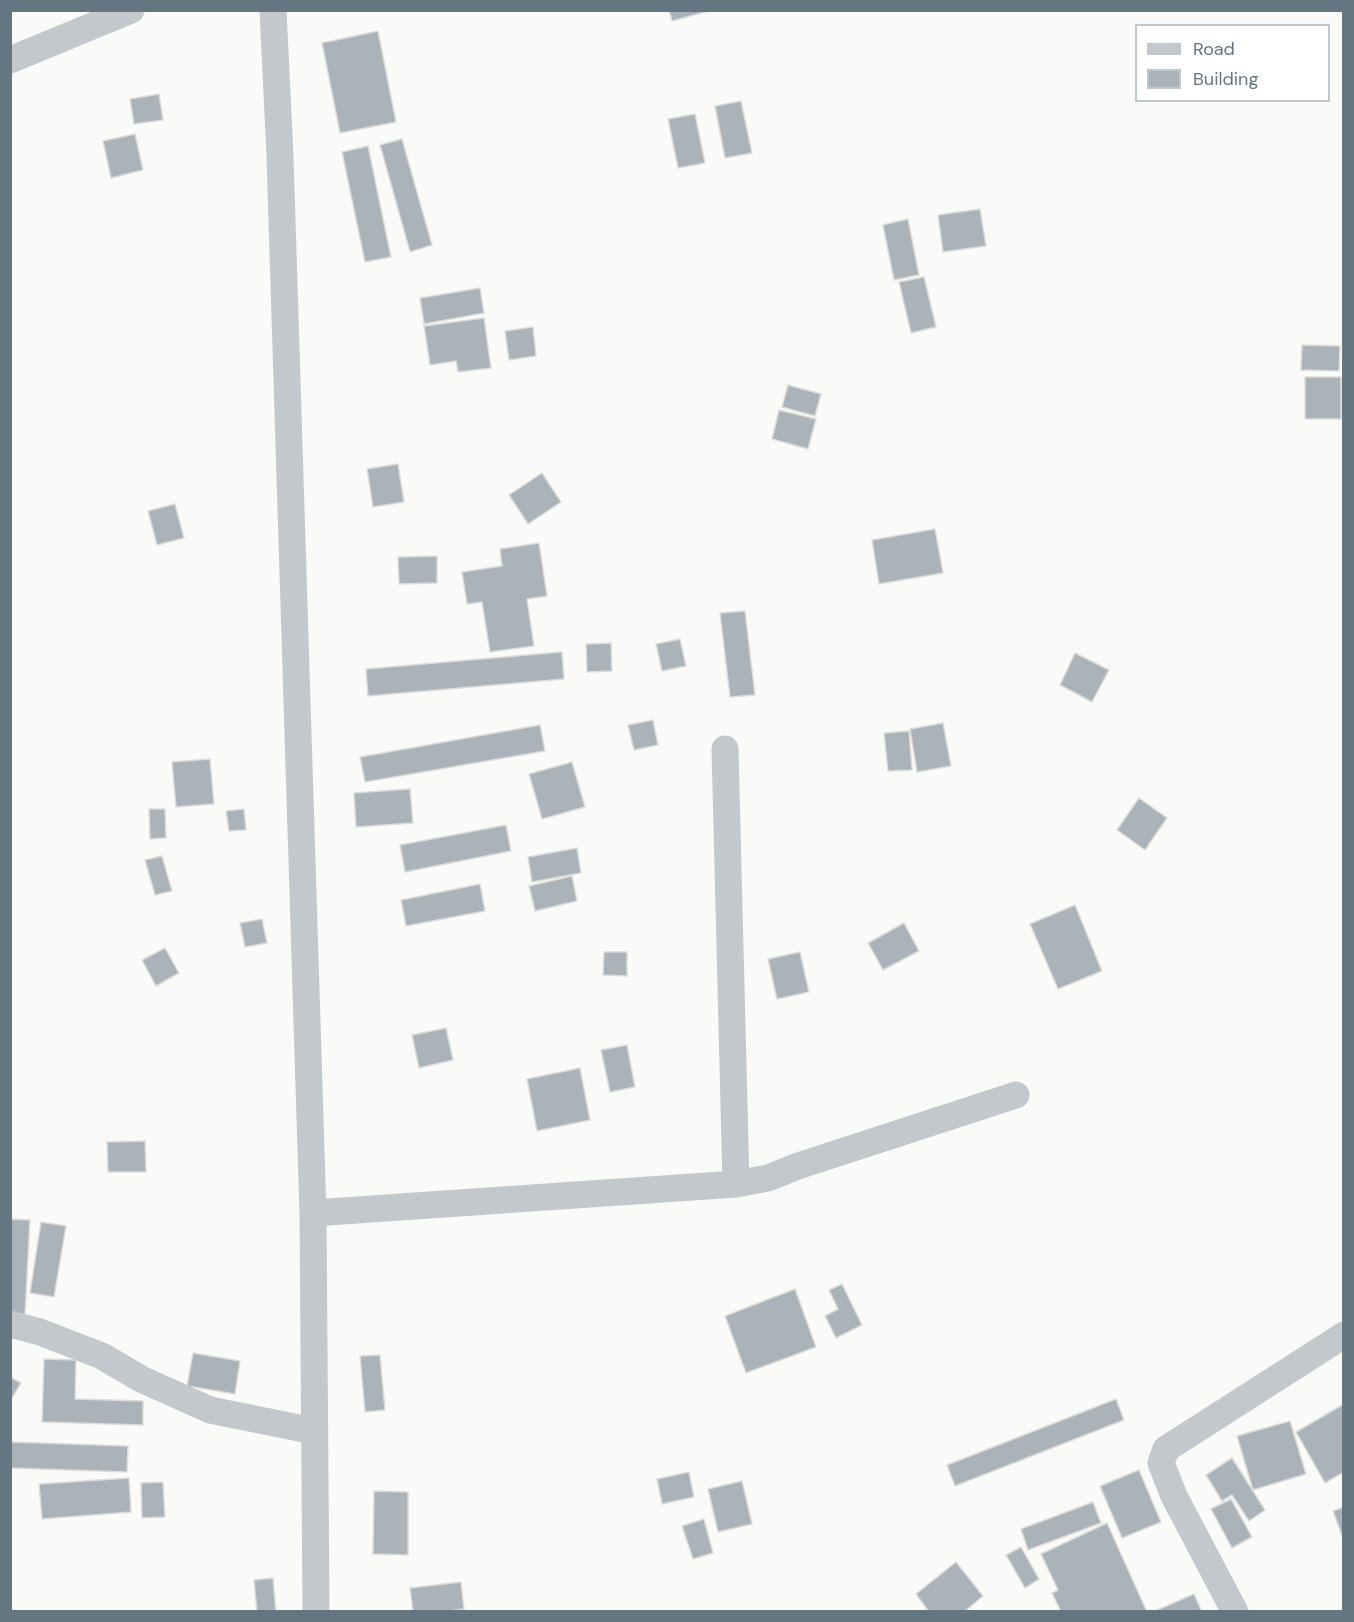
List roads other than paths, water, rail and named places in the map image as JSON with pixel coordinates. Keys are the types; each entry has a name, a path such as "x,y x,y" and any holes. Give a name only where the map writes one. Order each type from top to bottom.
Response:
{"street":[{"path":"10,60 131,10"},
{"path":"273,10 313,1213 316,1611"},
{"path":"725,749 736,1184"},
{"path":"313,1213 736,1184 768,1178 798,1166 1016,1095"},
{"path":"10,1324 40,1332 102,1356 150,1383 210,1410 314,1431"},
{"path":"1235,1611 1174,1496 1161,1463 1166,1449 1344,1335"}]}
